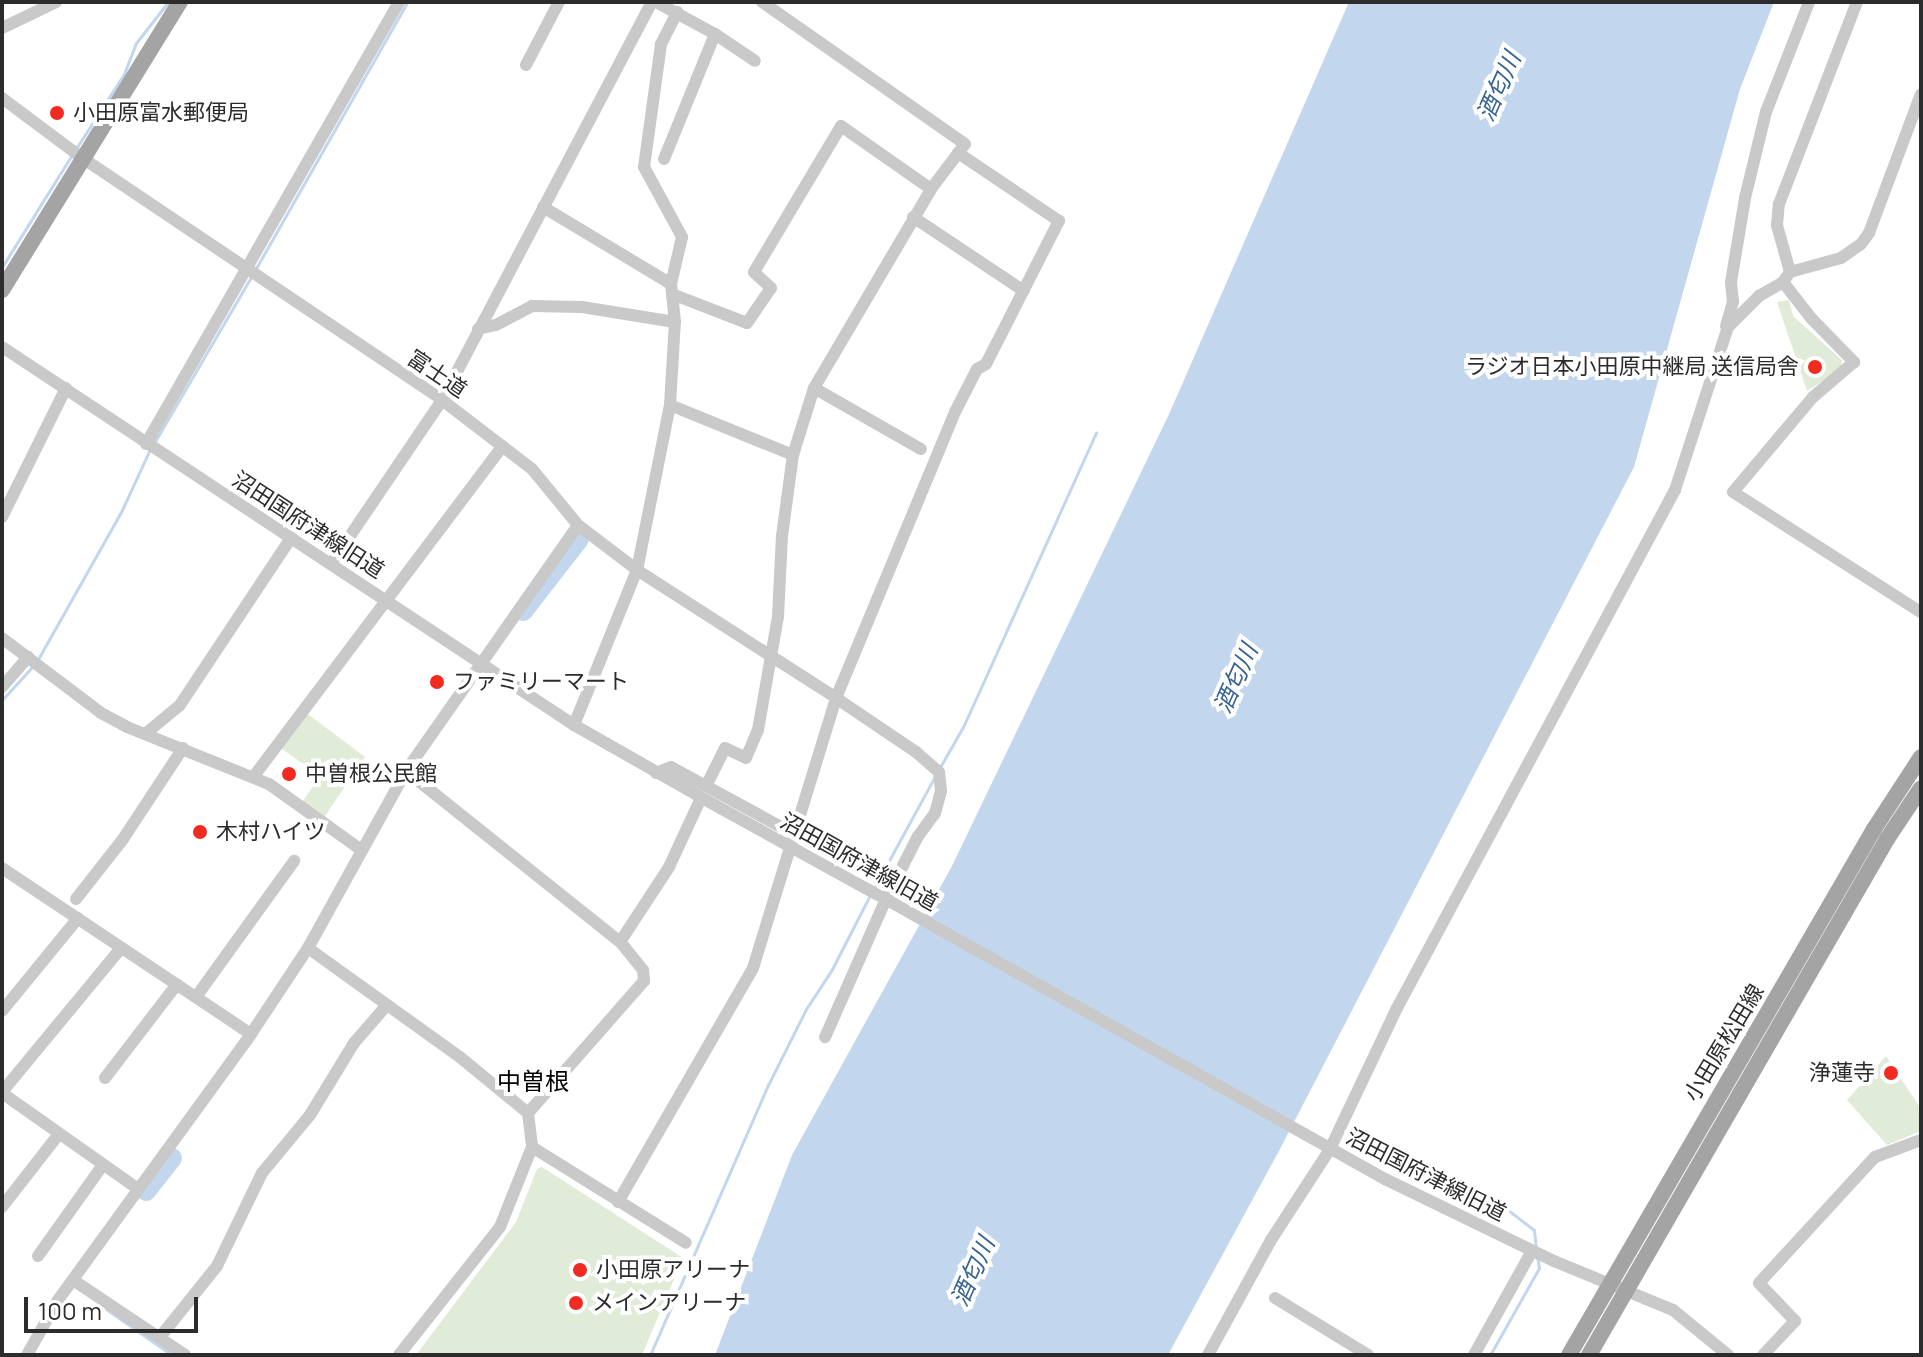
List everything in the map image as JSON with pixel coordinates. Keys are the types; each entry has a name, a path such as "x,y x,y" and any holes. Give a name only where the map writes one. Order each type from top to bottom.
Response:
{"main road":[{"path":"2,290 76,153 180,2"},
{"name":"小田原松田線","path":"1569,1355 1874,829 1921,757"},
{"name":"小田原松田線","path":"1589,1355 1887,839 1921,788"}],"street":[{"path":"2,28 56,2"},
{"path":"152,447 399,2"},
{"path":"526,65 559,2"},
{"path":"331,564 442,400 654,2 715,34 755,61"},
{"path":"620,942 669,867 725,748 746,758 758,730 769,654 778,617 782,536 793,455 814,388 913,217 965,144 762,2"},
{"path":"1208,1355 1271,1240 1330,1149 1405,994 1675,490 1697,429 1733,302 1731,282 1745,198 1766,112 1809,2"},
{"path":"1857,2 1779,204 1777,225 1787,277 1854,362 1813,397 1733,492 1921,612"},
{"path":"574,725 637,570 670,405 675,322 672,289 682,237 644,167 661,44 677,12"},
{"path":"664,159 715,34"},
{"path":"1723,337 1759,296 1787,277 1841,258 1865,239 1921,94"},
{"name":"富士道","path":"2,98 76,153 442,400 532,469 578,525 637,570 926,759 942,781 935,813 882,897 825,1037"},
{"path":"543,207 672,289 747,323 771,288 754,272 841,126 931,189"},
{"path":"618,1202 753,968 836,698 955,412 1024,291 1059,221 958,153"},
{"path":"913,217 1024,291"},
{"path":"478,329 496,325 532,306 582,307 675,322"},
{"name":"沼田国府津線旧道","path":"2,347 574,725 656,773 704,792 722,809 1330,1149 1532,1251 1673,1310 1728,1355"},
{"path":"2,517 66,388"},
{"path":"814,388 921,449"},
{"path":"670,405 793,455"},
{"path":"254,776 503,446"},
{"path":"27,1355 73,1280 251,1034 308,948 360,849 406,771 578,525"},
{"path":"145,734 180,705 291,538"},
{"path":"2,638 101,713 145,734 254,776 360,849"},
{"path":"2,687 34,660"},
{"path":"76,899 123,839 183,748"},
{"path":"406,771 620,942 643,970 644,981 528,1113"},
{"path":"704,792 794,834"},
{"path":"196,997 294,861"},
{"path":"2,868 251,1034"},
{"path":"2,1011 78,918"},
{"path":"121,948 2,1092 58,1135 138,1189"},
{"path":"308,948 461,1058 528,1113 532,1147 500,1227 399,1355"},
{"path":"105,1078 177,984"},
{"path":"160,1337 217,1266 248,1196 262,1173 310,1115 354,1043 386,1006"},
{"path":"2,1207 58,1135"},
{"path":"1763,1355 1795,1321 1759,1283 1875,1157 1921,1140"},
{"path":"532,1147 686,1243"},
{"path":"38,1256 103,1165"},
{"path":"1474,1355 1532,1251"},
{"path":"73,1280 104,1306 160,1337 180,1354"},
{"path":"1275,1298 1368,1355"}],"green space":[{"path":"1789,300 1793,316 1842,360 1841,369 1807,391 1777,302"},
{"path":"305,712 365,757 323,819 301,804 320,776 278,746"},
{"path":"1886,1056 1921,1109 1921,1131 1887,1145 1847,1100"},
{"name":"小田原アリーナ","path":"542,1167 683,1258 642,1355 416,1355 516,1222 537,1169"}],"water":[{"name":"酒匂川","path":"1349,2 1774,2 1740,89 1634,467 1280,1149 1168,1355 715,1355 792,1155 952,866 1170,412"}],"waterway":[{"path":"77,147 124,74 136,43 168,2"},
{"path":"255,270 407,2"},
{"path":"2,267 73,153"},
{"path":"154,443 251,277"},
{"path":"939,769 964,725 1096,432"},
{"path":"37,661 122,510 150,449"},
{"path":"523,611 579,539"},
{"path":"2,700 32,667"},
{"path":"874,888 935,776"},
{"path":"650,1355 768,1085 806,1009 831,971 870,895"},
{"path":"146,1191 172,1158"},
{"path":"1491,1197 1534,1230 1536,1248"},
{"path":"1490,1355 1539,1268 1537,1256"},
{"path":"106,1309 172,1355"}],"place":[{"name":"小田原富水郵便局","path":"57,113"},
{"name":"ラジオ日本小田原中継局 送信局舎","path":"1815,367"},
{"name":"ファミリーマート","path":"437,682"},
{"name":"中曽根公民館","path":"289,774"},
{"name":"木村ハイツ","path":"200,832"},
{"name":"浄蓮寺","path":"1891,1073"},
{"name":"小田原アリーナ","path":"580,1270"},
{"name":"メインアリーナ","path":"576,1303"}],"district":[{"name":"中曽根","path":"533,1081"}]}
